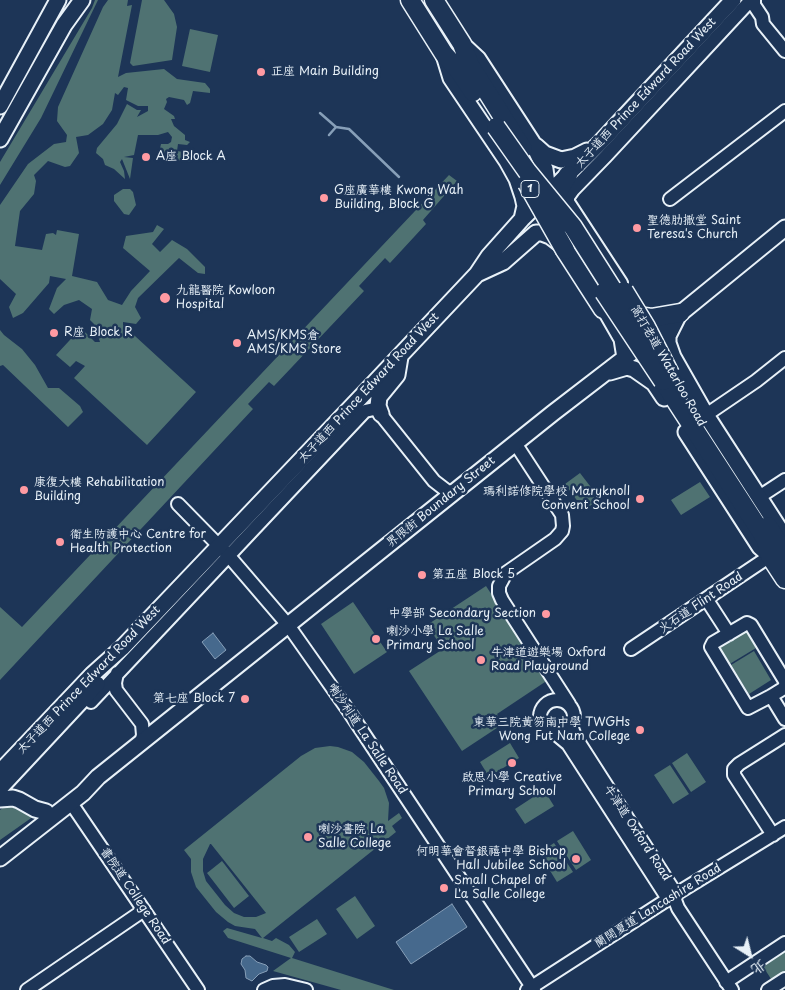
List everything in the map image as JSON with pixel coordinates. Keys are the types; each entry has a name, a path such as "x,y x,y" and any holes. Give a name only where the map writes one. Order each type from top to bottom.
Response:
{"highway":[{"name":"窩打老道 Waterloo Road","path":"410,0 444,54 580,224 646,327 676,384 763,526 778,555 785,579"},
{"name":"窩打老道 Waterloo Road","path":"434,0 462,44 470,65 565,250 603,308 763,526"},
{"path":"500,124 527,171 573,227 638,316 651,318 680,313"},
{"path":"568,175 557,194 557,215 659,382"}],"main road":[{"path":"0,106 58,0"},
{"path":"0,139 78,3"},
{"name":"太子道西 Prince Edward Road West","path":"0,770 93,674 224,550 477,274 489,256 522,219 737,6"},
{"name":"窩打老道 Waterloo Road","path":"462,44 478,60 532,142 546,169 553,222 559,237 621,336 624,343 625,358"},
{"name":"窩打老道 Waterloo Road","path":"444,54 451,78 517,178 525,206 522,219"},
{"path":"532,142 545,154 561,160 581,155 600,143"},
{"path":"507,161 517,164 528,160 532,142"},
{"name":"界限街 Boundary Street","path":"0,858 71,803 98,777 515,443 606,374 785,228"},
{"path":"477,274 503,262 536,233 542,233 555,239 568,251"},
{"name":"窩打老道 Waterloo Road","path":"680,313 668,336 670,350 706,415 785,538"},
{"path":"381,414 378,406 379,397 396,375 400,356"},
{"path":"659,382 652,377 659,366 670,362 677,365"},
{"name":"窩打老道 Waterloo Road","path":"606,374 627,367 659,382 760,547 778,555"},
{"path":"0,788 98,683 122,648"},
{"name":"界限街 Boundary Street","path":"0,845 82,784 98,777"},
{"path":"0,799 13,798 46,812"}],"street":[{"path":"737,6 752,0 762,17 763,24 785,51"},
{"path":"737,6 747,12 757,22 763,24"},
{"name":"太子道西 Prince Edward Road West","path":"621,292 568,202 568,197 737,6"},
{"path":"670,199 785,111"},
{"path":"706,415 756,381 785,358"},
{"name":"太子道西 Prince Edward Road West","path":"0,799 117,673 224,550 361,414 374,409 381,414"},
{"path":"381,414 434,481 447,491 454,492"},
{"path":"515,443 562,515 564,526 555,540 506,573 499,586 499,593 569,704 574,717 571,726 566,731 556,734 548,731 541,724 539,720 541,709 544,705 559,699 569,704"},
{"path":"759,497 785,480"},
{"name":"喇沙利道 La Salle Road","path":"178,504 224,550 288,625 350,713 531,989"},
{"name":"火石道 Flint Road","path":"631,649 650,643 707,600 778,555"},
{"path":"707,600 729,634"},
{"path":"785,681 751,625 747,623 713,643 711,647 748,708 784,688 785,685"},
{"path":"117,673 116,690 142,724 143,735 141,743"},
{"path":"771,696 785,719"},
{"name":"牛津道 Oxford Road","path":"571,726 576,738 672,896"},
{"name":"牛津道 Oxford Road","path":"556,734 568,744 675,900 678,908 729,986"},
{"path":"773,835 734,775 735,766 785,735"},
{"name":"書院道 College Road","path":"71,803 198,990"},
{"name":"蘭開夏道 Lancashire Road","path":"531,989 672,896 785,827"},
{"path":"27,990 144,910"},
{"path":"729,986 785,943"},
{"path":"768,990 785,979"},
{"path":"264,990 273,986 285,985 306,990"}],"green space":[{"path":"95,0 98,0 41,118 0,185 0,162"},
{"path":"108,0 128,0 127,6 132,5 118,77 126,73 164,69 177,79 205,83 210,89 210,93 193,91 190,103 187,105 184,100 169,97 166,99 167,102 164,109 174,116 175,119 171,119 174,126 185,135 185,140 190,142 187,145 178,144 177,151 189,153 191,162 158,157 161,144 171,142 172,137 168,132 158,135 138,135 134,155 124,157 133,158 130,179 122,159 120,162 125,179 114,169 105,165 103,159 96,153 97,148 117,124 127,104 137,110 141,110 137,117 148,111 148,106 138,106 126,100 128,88 124,87 118,95 115,93 112,110 103,124 88,135 76,137 79,153 70,166 65,167 48,161 34,175 36,181 34,194 20,211 15,246 42,250 46,234 53,233 56,235 57,230 79,234 72,276 97,282 108,300 122,305 131,291 150,271 123,248 126,236 153,232 157,225 164,229 152,244 160,252 172,240 187,249 205,267 205,274 198,273 179,258 138,298 135,307 141,318 136,324 123,322 123,325 196,392 147,445 74,378 85,366 76,361 70,367 56,355 81,328 95,342 100,342 94,324 90,320 92,309 79,300 64,305 54,314 49,309 57,288 66,279 50,276 49,283 23,313 13,318 9,307 16,294 0,279 0,205 28,164 54,144 66,142 67,135 57,121 58,107 103,7"},
{"path":"142,0 164,0 174,14 177,27 172,60 133,66 130,63"},
{"path":"190,29 218,35 210,72 182,66"},
{"path":"449,175 457,181 423,220 426,224 390,263 385,258 359,286 364,291 274,386 269,382 248,404 253,409 0,680 0,607 22,627"},
{"path":"123,189 130,189 133,192 136,205 129,215 124,214 114,201 114,195"},
{"path":"0,330 22,349 35,365 48,388 59,388 80,406 83,412 68,427 3,365 0,366"},
{"path":"580,473 600,499 584,510 565,484"},
{"path":"700,482 710,497 681,515 671,500"},
{"name":"牛津道遊樂場 Oxford Road Playground","path":"486,586 548,680 497,714 503,724 462,751 409,671 443,649 427,625"},
{"path":"353,602 387,652 354,674 321,624"},
{"path":"746,631 756,648 728,665 718,648"},
{"path":"754,651 771,680 749,694 731,665"},
{"path":"510,743 519,758 489,777 480,762"},
{"path":"330,746 352,752 364,762 384,788 389,803 388,821 399,813 402,818 392,826 396,832 263,938 272,941 276,938 289,945 295,952 292,958 394,990 341,990 273,971 291,958 228,938 223,931 227,928 262,938 255,929 235,926 216,912 196,887 191,872 191,859 184,850 301,756 315,748","holes":["211,844 266,913 256,917 244,917 234,913 225,905 206,881 203,871 203,859"]},
{"path":"687,753 706,782 691,792 672,763"},
{"path":"670,765 689,794 673,804 654,775"},
{"path":"544,790 554,806 525,824 515,809"},
{"path":"5,806 14,806 34,816 0,840 0,810"},
{"path":"573,831 591,860 576,870 557,841"},
{"path":"554,843 573,872 557,882 539,853"},
{"path":"222,861 249,896 234,908 207,873"},
{"path":"355,896 375,926 357,939 336,909"},
{"path":"317,919 327,934 299,952 289,937"},
{"path":"785,950 785,974 773,982 762,965"}],"water":[{"path":"213,633 226,650 215,659 202,642"},
{"path":"452,904 467,927 411,964 396,942"},
{"path":"250,956 257,962 266,965 268,967 267,971 259,974 252,981 246,978 245,970 241,964 242,959"}],"waterway":[{"path":"320,113 336,127 349,129 399,177"},
{"path":"329,135 336,127"}],"place":[{"name":"正座 Main Building","path":"261,72"},
{"name":"A座 Block A","path":"146,157"},
{"name":"G座廣華樓 Kwong Wah Building, Block G","path":"324,198"},
{"name":"聖德肋撒堂 Saint Teresa's Church","path":"637,228"},
{"name":"九龍醫院 Kowloon Hospital","path":"165,298"},
{"name":"R座 Block R","path":"54,333"},
{"name":"AMS/KMS倉 AMS/KMS Store","path":"237,343"},
{"name":"康復大樓 Rehabilitation Building","path":"24,490"},
{"name":"瑪利諾修院學校 Maryknoll Convent School","path":"640,499"},
{"name":"衛生防護中心 Centre for Health Protection","path":"60,542"},
{"name":"第五座 Block 5","path":"422,575"},
{"name":"中學部 Secondary Section","path":"546,614"},
{"name":"喇沙小學 La Salle Primary School","path":"376,639"},
{"name":"牛津道遊樂場 Oxford Road Playground","path":"481,660"},
{"name":"第七座 Block 7","path":"245,699"},
{"name":"東華三院黃笏南中學 TWGHs Wong Fut Nam College","path":"640,730"},
{"name":"啟思小學 Creative Primary School","path":"512,763"},
{"name":"喇沙書院 La Salle College","path":"308,837"},
{"name":"何明華會督銀禧中學 Bishop Hall Jubilee School","path":"576,859"},
{"name":"Small Chapel of La Salle College","path":"444,888"}]}
